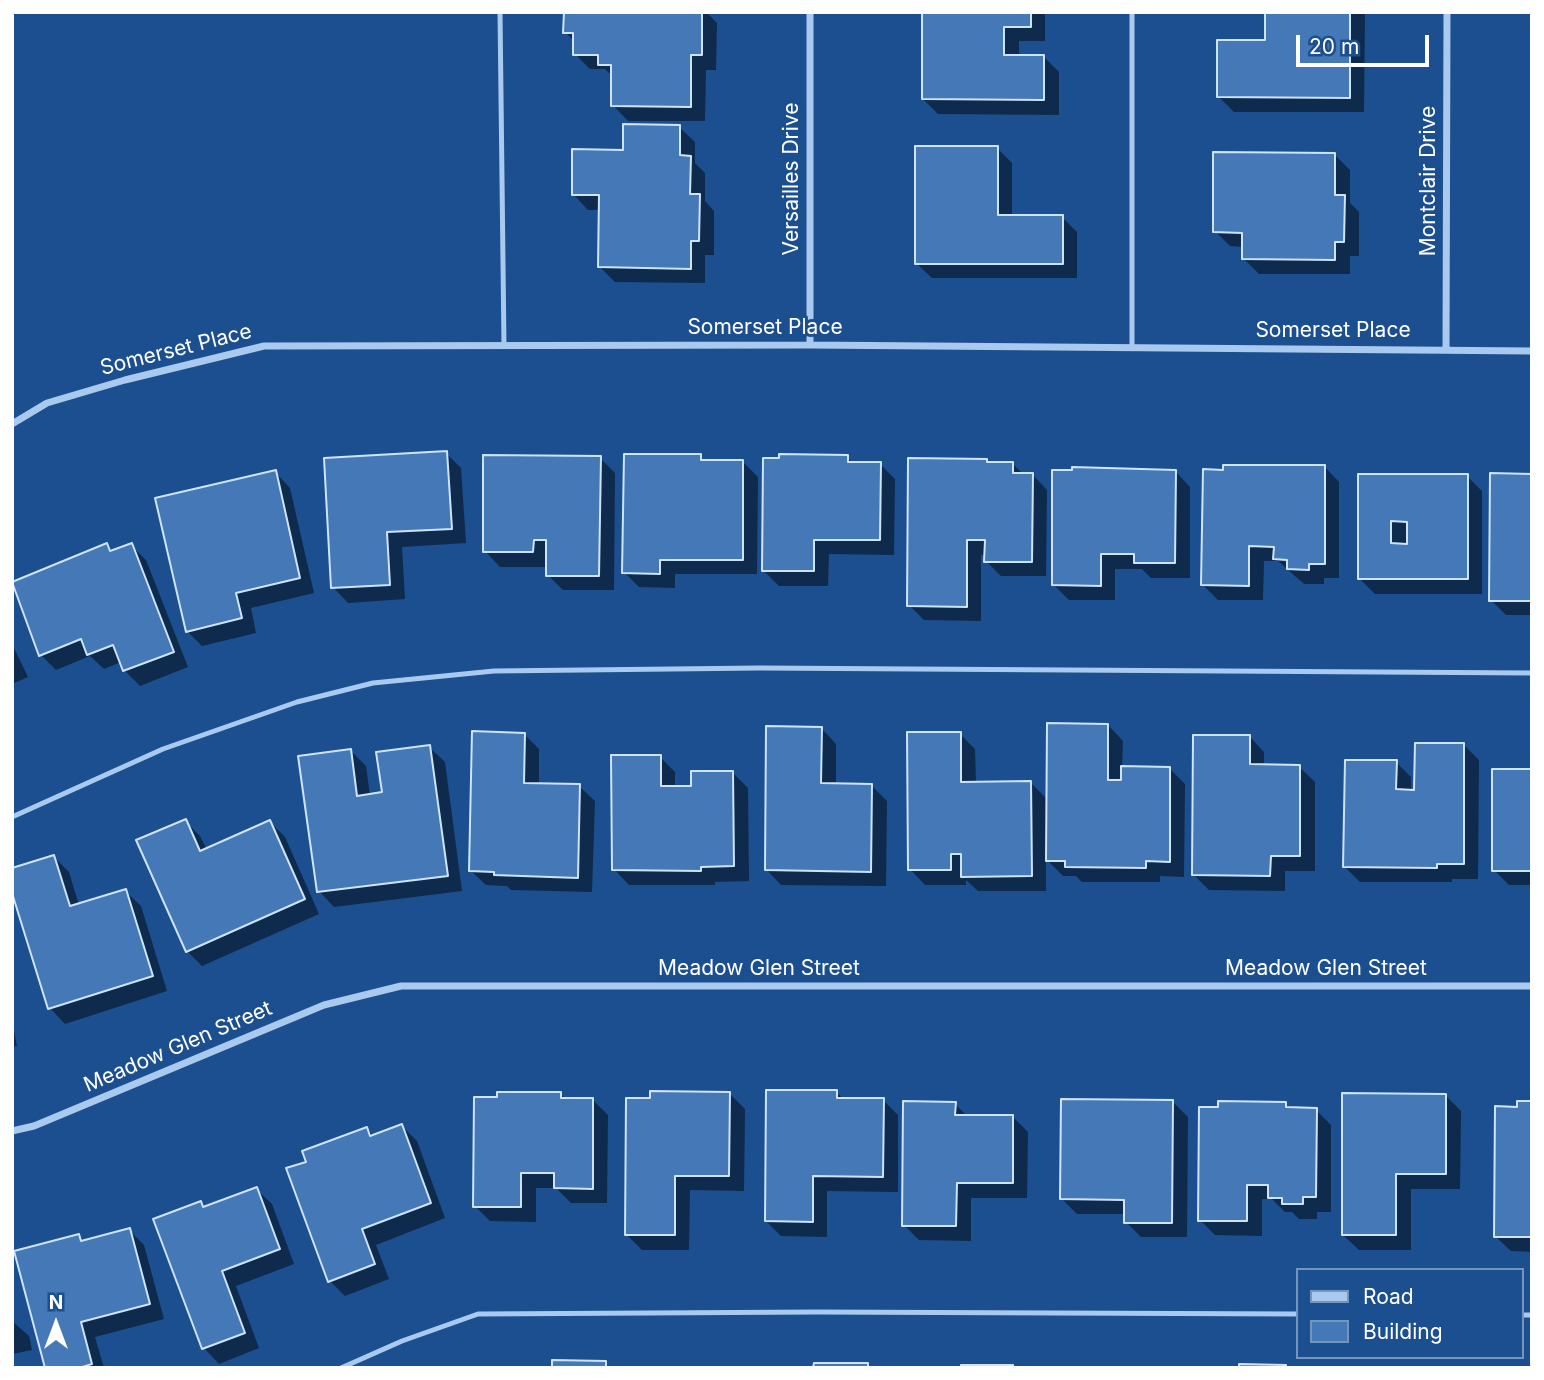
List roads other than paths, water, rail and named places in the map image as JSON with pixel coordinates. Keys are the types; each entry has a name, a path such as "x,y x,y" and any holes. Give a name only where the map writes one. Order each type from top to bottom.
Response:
{"street":[{"name":"Versailles Drive","path":"810,12 810,345"},
{"name":"Montclair Drive","path":"1447,12 1447,350"},
{"name":"Somerset Place","path":"12,424 47,403 125,380 264,346 810,345 1532,351"},
{"name":"Meadow Glen Street","path":"12,1131 34,1126 324,1005 401,986 1532,986"}],"lane":[{"path":"500,12 504,346"},
{"path":"1132,12 1132,348"},
{"path":"12,817 163,750 297,702 373,683 481,672 773,668 1532,673"},
{"path":"341,1368 402,1341 478,1314 1296,1314"}]}
